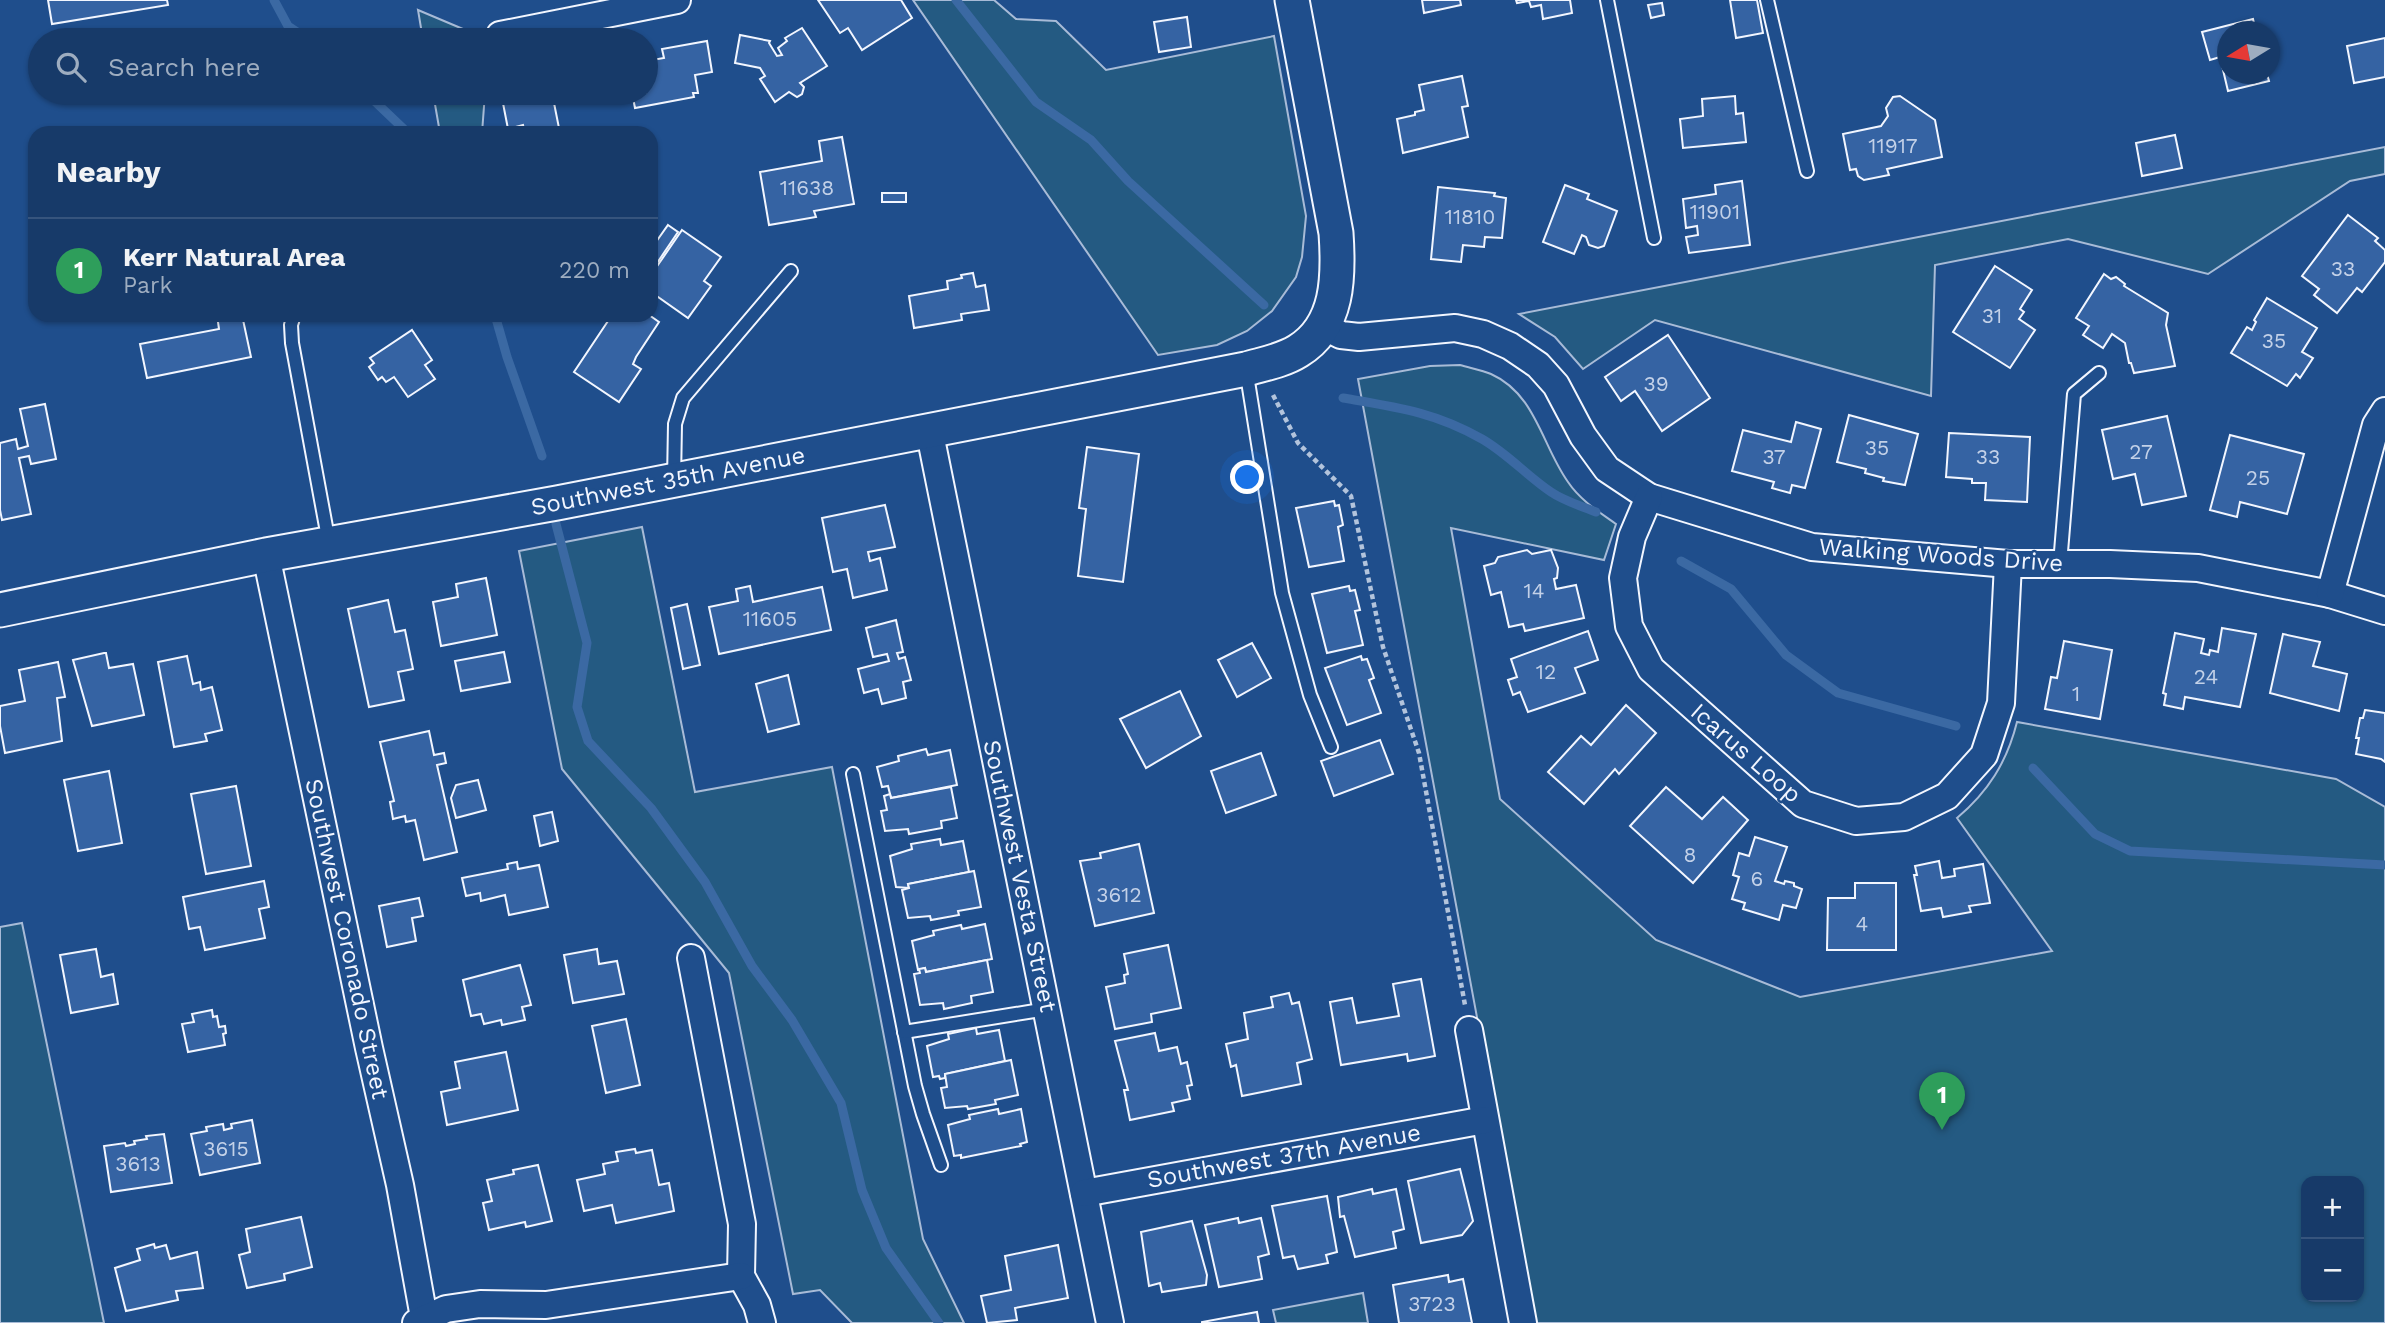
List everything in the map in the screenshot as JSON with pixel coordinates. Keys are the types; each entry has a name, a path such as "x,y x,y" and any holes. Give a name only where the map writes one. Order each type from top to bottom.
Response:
{"street":[{"path":"535,28 677,0"},
{"path":"1292,0 1336,233 1336,290 1323,326"},
{"name":"Southwest 35th Avenue","path":"0,610 266,555 674,480 1253,367 1280,360 1298,351 1315,338 1323,326"},
{"name":"Walking Woods Drive","path":"1323,326 1341,335 1359,337 1455,328 1483,334 1510,346 1538,365 1556,385 1583,436 1607,469 1649,497 1812,547 2008,564 2198,568 2330,594 2385,611"},
{"path":"2330,594 2376,425 2385,411"},
{"name":"Southwest Vesta Street","path":"929,429 1110,1323"},
{"name":"Icarus Loop","path":"1649,497 1632,537 1623,578 1629,626 1651,669 1803,804 1856,821 1904,817 1947,796 1984,755 2001,703 2008,564"},
{"name":"Southwest Coronado Street","path":"266,555 400,1185 422,1322"},
{"path":"691,958 743,1224 741,1276 757,1305 762,1323"},
{"path":"1469,1030 1522,1323"},
{"name":"Southwest 37th Avenue","path":"1084,1192 1485,1120"},
{"path":"422,1322 446,1309 480,1304 547,1305 741,1276"}],"lane":[{"path":"1607,0 1654,238"},
{"path":"1767,0 1807,171"},
{"path":"674,480 675,424 683,398 791,271"},
{"path":"292,322 292,343 329,544"},
{"path":"1253,367 1282,593 1307,685 1331,747"},
{"path":"2060,564 2074,394 2099,373"},
{"path":"853,774 904,1032 923,1114 941,1165"},
{"path":"904,1032 1048,1009"}],"path":[{"path":"1253,367 1298,443 1351,496 1383,647 1419,753 1469,1030"}],"shaded area":[{"path":"913,0 994,0 1016,19 1056,21 1106,70 1274,36 1306,216 1302,257 1296,277 1272,311 1247,331 1217,345 1158,355"},
{"path":"418,10 461,28 421,28"},
{"path":"435,105 484,105 483,126 439,126"},
{"path":"2385,147 2385,174 2350,181 2208,274 2068,239 1935,265 1931,396 1655,320 1583,369 1555,337 1519,314"},
{"path":"1460,365 1487,373 1506,383 1528,407 1559,468 1573,488 1590,505 1616,524 1604,560 1451,528 1500,799 1656,940 1800,997 2052,951 1957,818 1978,798 1995,775 2008,750 2017,722 2336,779 2385,807 2385,1323 1534,1323 1358,379 1430,366"},
{"path":"642,527 695,792 832,767 923,1239 964,1323 852,1323 820,1290 793,1294 729,973 562,769 519,551"},
{"path":"22,923 104,1323 0,1323 0,927"},
{"path":"1363,1293 1368,1323 1276,1323 1273,1310"}],"building":[{"path":"48,0 167,0 168,5 52,24"},
{"path":"818,0 901,0 912,18 862,50 848,28 840,33"},
{"path":"1422,0 1460,0 1461,5 1424,13"},
{"path":"1516,0 1570,0 1572,13 1543,19 1541,5 1531,7 1529,1 1517,3"},
{"path":"1730,0 1757,0 1763,33 1736,38"},
{"path":"1662,3 1664,15 1651,18 1648,5"},
{"path":"1187,17 1191,47 1159,52 1154,22"},
{"path":"802,28 827,66 800,83 804,87 802,94 797,97 789,92 775,102 760,79 765,76 760,68 735,63 740,35 770,41 777,56 782,55 778,48 787,41 785,38"},
{"path":"2217,28 2217,58 2210,60 2202,32"},
{"path":"2385,38 2385,77 2354,83 2347,46"},
{"path":"707,41 712,72 695,75 698,93 693,93 694,97 658,104 658,59 664,58 662,49"},
{"path":"1462,76 1468,106 1462,107 1468,137 1403,153 1397,119 1424,110 1419,85"},
{"path":"2226,84 2257,84 2228,91"},
{"path":"1735,96 1736,114 1743,113 1746,142 1683,148 1680,119 1703,116 1702,99"},
{"path":"1900,96 1935,120 1942,157 1887,169 1889,175 1864,180 1858,176 1856,169 1850,170 1843,134 1881,126 1888,116 1886,108 1893,97"},
{"path":"503,105 554,105 559,126 507,126"},
{"path":"2175,135 2182,168 2142,176 2136,143"},
{"path":"842,137 854,204 814,211 816,217 769,225 760,172 822,161 819,141"},
{"path":"1742,181 1750,245 1689,253 1686,237 1698,235 1697,226 1686,228 1683,199 1716,194 1715,185"},
{"path":"1565,185 1589,194 1587,199 1617,211 1604,246 1598,248 1589,245 1586,237 1582,235 1574,254 1543,242"},
{"path":"1438,187 1495,193 1494,196 1506,198 1502,238 1485,237 1484,247 1463,245 1461,262 1431,259"},
{"path":"882,193 906,193 906,202 882,202"},
{"path":"2348,215 2378,238 2375,241 2385,250 2385,262 2362,292 2357,288 2337,313 2314,295 2319,289 2302,276"},
{"path":"668,225 678,232 658,262 658,239"},
{"path":"682,230 721,257 704,281 711,286 688,318 658,297 658,265"},
{"path":"1995,266 2032,290 2020,309 2024,312 2019,319 2035,330 2010,368 1953,332"},
{"path":"973,273 976,287 985,285 989,310 961,314 962,320 914,328 909,296 948,289 947,281"},
{"path":"2104,274 2111,279 2116,277 2124,286 2168,313 2166,325 2175,366 2134,373 2125,343 2112,334 2103,348 2083,335 2089,326 2076,318"},
{"path":"2267,298 2317,328 2302,352 2313,358 2300,378 2296,374 2287,386 2231,353 2247,327 2252,330 2256,322 2254,320"},
{"path":"218,322 244,322 251,357 147,378 140,344 219,329"},
{"path":"607,322 659,322 633,364 641,369 619,402 574,372"},
{"path":"412,330 432,360 425,365 435,379 408,397 394,377 386,382 382,377 378,380 369,367 374,363 370,358"},
{"path":"1668,335 1710,398 1662,431 1635,391 1621,401 1605,377"},
{"path":"45,404 56,459 31,464 29,456 19,458 31,514 2,520 0,443 16,439 18,449 28,446 20,409"},
{"path":"1849,415 1918,434 1905,485 1883,481 1884,478 1865,473 1866,469 1837,462"},
{"path":"2167,416 2186,496 2142,505 2135,474 2113,479 2102,430"},
{"path":"1796,422 1821,429 1805,488 1792,485 1790,493 1772,488 1774,482 1732,471 1743,430 1791,442"},
{"path":"1949,433 2030,437 2027,502 1985,500 1986,483 1946,477"},
{"path":"2230,435 2304,454 2287,514 2240,502 2237,517 2210,510"},
{"path":"1087,447 1139,454 1123,582 1078,576 1086,509 1079,508"},
{"path":"1334,501 1335,506 1339,505 1343,525 1338,527 1344,561 1309,567 1296,508"},
{"path":"885,505 895,547 868,552 870,561 880,558 887,590 853,598 847,569 833,572 822,518"},
{"path":"1527,550 1532,554 1551,550 1558,568 1557,578 1554,579 1556,589 1576,585 1584,618 1525,631 1523,624 1509,627 1501,592 1491,595 1484,566 1495,563 1498,557"},
{"path":"486,578 497,635 441,646 433,602 458,597 456,584"},
{"path":"750,586 753,602 822,587 831,630 719,654 709,607 738,601 736,589"},
{"path":"1349,586 1350,591 1355,590 1360,610 1355,611 1363,645 1327,653 1312,594"},
{"path":"388,600 395,632 405,630 413,669 398,672 404,700 369,707 348,609"},
{"path":"687,604 700,665 683,669 671,608"},
{"path":"896,620 903,652 897,653 899,659 905,657 911,680 903,682 906,698 882,704 878,689 864,693 858,669 889,661 887,654 873,657 866,628"},
{"path":"2222,628 2256,634 2240,707 2185,697 2183,709 2164,705 2166,694 2163,693 2175,633 2204,639 2201,653 2209,655 2210,650 2218,652"},
{"path":"1588,631 1598,660 1575,668 1585,693 1528,712 1520,692 1513,695 1508,680 1517,677 1511,659"},
{"path":"2283,634 2320,642 2313,666 2347,674 2339,711 2270,693"},
{"path":"2064,641 2112,650 2100,719 2045,709 2051,677 2057,678"},
{"path":"1252,643 1271,678 1237,697 1218,660"},
{"path":"504,652 510,682 461,691 455,661"},
{"path":"106,653 109,668 133,664 144,715 92,726 73,660"},
{"path":"187,656 193,684 200,682 201,690 212,687 222,730 205,734 207,741 174,747 158,662"},
{"path":"1361,656 1362,660 1367,659 1374,678 1369,680 1381,713 1347,725 1325,668"},
{"path":"58,662 65,697 57,698 62,741 5,753 0,726 0,706 25,701 19,670"},
{"path":"788,675 799,724 768,732 756,684"},
{"path":"1180,691 1201,736 1146,768 1120,719"},
{"path":"1626,705 1656,733 1619,774 1615,769 1584,804 1548,772 1581,736 1591,745"},
{"path":"2365,710 2385,713 2385,762 2356,754 2360,718 2363,718"},
{"path":"429,731 434,755 444,753 446,763 437,765 457,852 424,860 415,820 406,822 405,816 393,819 390,802 394,801 380,742"},
{"path":"1380,740 1393,774 1334,796 1321,761"},
{"path":"926,749 928,755 950,750 957,785 891,798 888,786 882,787 877,767 899,761 898,756"},
{"path":"1261,753 1276,795 1226,813 1211,771"},
{"path":"109,771 122,843 78,851 64,780"},
{"path":"478,780 486,810 456,818 451,798 456,785"},
{"path":"236,786 251,866 206,874 191,794"},
{"path":"951,787 957,818 941,821 942,828 909,834 908,829 885,831 881,811 887,810 884,796 890,794 891,798"},
{"path":"1666,787 1702,819 1723,797 1748,820 1693,883 1630,826"},
{"path":"552,812 558,841 540,846 534,816"},
{"path":"1755,837 1787,847 1775,881 1794,883 1794,886 1802,889 1796,908 1783,905 1779,920 1743,909 1745,903 1732,899 1739,877 1733,875 1739,853 1749,856"},
{"path":"940,839 941,845 963,841 969,872 908,884 909,888 896,887 890,856 912,849 911,844"},
{"path":"1139,844 1154,913 1095,926 1080,861 1101,858 1100,853"},
{"path":"1939,861 1942,878 1955,876 1954,869 1983,864 1990,903 1969,906 1971,912 1943,917 1941,908 1921,911 1914,875 1917,875 1915,866"},
{"path":"517,862 518,869 539,865 548,907 509,915 505,895 481,901 480,893 466,896 462,878 508,869 507,864"},
{"path":"974,871 981,907 958,911 959,915 931,920 930,916 908,918 902,890 909,888 908,884"},
{"path":"264,881 269,907 259,909 265,938 205,950 200,927 189,929 183,897"},
{"path":"1855,883 1896,883 1896,950 1827,950 1828,898 1855,898"},
{"path":"419,898 423,916 412,918 416,941 387,947 379,906"},
{"path":"985,924 992,959 926,972 925,968 918,970 912,941 934,935 933,931 961,925 962,929"},
{"path":"1168,945 1181,1008 1151,1014 1152,1022 1115,1029 1106,987 1125,983 1124,975 1128,974 1124,954"},
{"path":"96,949 101,977 113,974 118,1004 71,1013 60,955"},
{"path":"597,949 599,964 617,961 624,994 573,1003 564,955"},
{"path":"987,960 993,992 971,996 972,1003 944,1009 943,1003 920,1005 914,974 920,973 919,969 925,968 926,972"},
{"path":"520,965 531,1005 522,1007 525,1020 502,1025 501,1020 484,1024 481,1014 471,1016 463,980"},
{"path":"1421,979 1435,1056 1408,1061 1407,1054 1341,1065 1330,1002 1352,998 1357,1023 1399,1016 1393,984"},
{"path":"1289,993 1292,1004 1299,1002 1312,1059 1297,1063 1301,1084 1242,1096 1236,1065 1231,1067 1226,1044 1248,1039 1244,1013 1273,1007 1271,997"},
{"path":"212,1010 213,1017 217,1016 219,1027 225,1026 225,1045 188,1052 182,1024 194,1022 192,1014"},
{"path":"626,1019 640,1085 606,1093 592,1026"},
{"path":"976,1028 977,1034 999,1030 1005,1061 945,1074 945,1078 933,1077 927,1046 949,1039 948,1034"},
{"path":"1155,1033 1159,1051 1177,1047 1181,1064 1187,1062 1192,1085 1187,1086 1190,1099 1172,1103 1174,1111 1130,1120 1124,1090 1128,1090 1115,1041"},
{"path":"506,1052 518,1110 447,1125 441,1092 460,1088 455,1062"},
{"path":"1011,1060 1018,1095 995,1100 996,1104 968,1109 967,1106 945,1108 941,1088 947,1087 945,1074"},
{"path":"998,1109 999,1114 1021,1109 1027,1142 1020,1144 1021,1146 961,1158 961,1155 954,1156 948,1125 970,1119 969,1115"},
{"path":"252,1120 260,1163 200,1175 191,1134 207,1131 206,1127 223,1124 224,1130 232,1128 231,1124"},
{"path":"164,1134 172,1183 111,1192 104,1146 125,1143 126,1146 135,1144 134,1141 147,1139 146,1136"},
{"path":"635,1149 636,1153 652,1150 659,1185 669,1183 674,1211 616,1223 612,1205 584,1211 577,1180 605,1174 603,1164 618,1161 616,1152"},
{"path":"538,1165 552,1221 526,1227 525,1222 489,1230 483,1203 492,1201 487,1180 514,1174 513,1170"},
{"path":"1460,1169 1473,1221 1462,1235 1421,1243 1408,1181"},
{"path":"1372,1189 1373,1194 1396,1189 1404,1229 1393,1232 1396,1248 1355,1257 1344,1216 1340,1217 1338,1197"},
{"path":"1327,1196 1337,1252 1326,1255 1328,1263 1298,1269 1294,1256 1283,1258 1272,1206"},
{"path":"301,1217 312,1267 284,1274 285,1280 247,1288 239,1255 250,1252 246,1229"},
{"path":"1238,1218 1239,1223 1261,1218 1269,1254 1258,1257 1262,1279 1219,1287 1205,1225"},
{"path":"1192,1221 1207,1275 1206,1285 1162,1292 1160,1283 1149,1286 1141,1232"},
{"path":"154,1244 155,1248 166,1245 170,1259 197,1252 203,1288 176,1291 178,1300 126,1311 115,1268 140,1260 137,1249"},
{"path":"1058,1245 1068,1298 1015,1308 1017,1320 987,1323 981,1296 1011,1290 1005,1256"},
{"path":"1448,1275 1449,1282 1463,1279 1472,1323 1399,1323 1393,1285"},
{"path":"1257,1312 1259,1323 1202,1323 1202,1322"}],"waterway":[{"path":"274,0 291,28"},
{"path":"956,0 1036,102 1091,140 1128,181 1264,305"},
{"path":"379,105 401,126"},
{"path":"497,322 542,456"},
{"path":"1343,398 1380,404 1448,422 1491,445 1556,495 1596,512"},
{"path":"556,524 587,643 577,707 588,741 651,808 705,882 752,966 792,1020 841,1103 862,1190 886,1248 939,1323"},
{"path":"1681,561 1731,589 1786,655 1838,693 1956,726"},
{"path":"2033,768 2095,834 2130,851 2385,865"}],"place":[{"name":"Kerr Natural Area","path":"1942,1130"}]}
